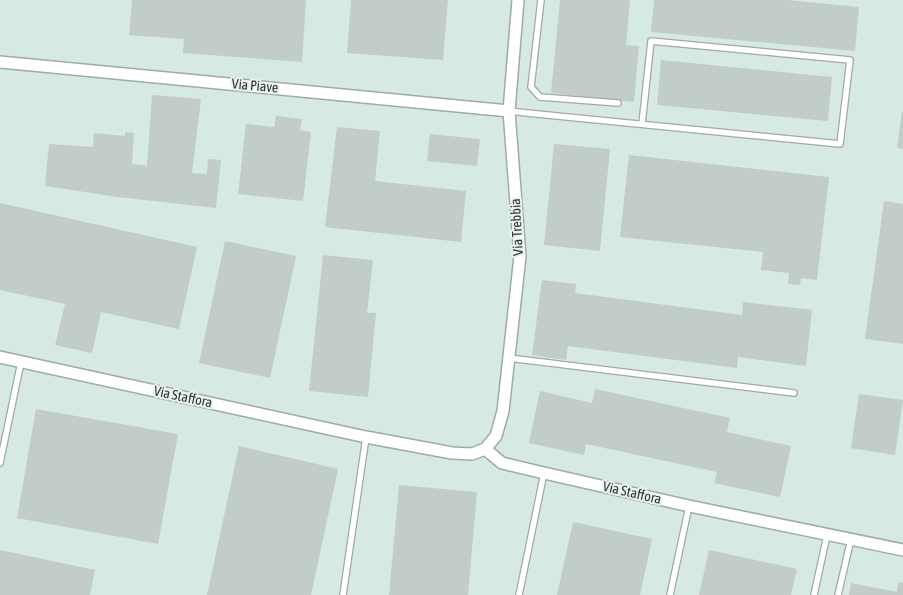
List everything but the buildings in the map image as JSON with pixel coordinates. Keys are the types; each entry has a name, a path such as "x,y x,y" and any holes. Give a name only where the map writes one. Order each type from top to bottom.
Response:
{"street":[{"name":"Via Trebbia","path":"485,449 496,436 503,411 520,256 510,110 518,0"},
{"name":"Via Piave","path":"0,62 510,110"},
{"name":"Via Staffora","path":"0,357 452,453 472,454 485,449 502,463 689,506 903,550"}],"lane":[{"path":"541,0 532,87 540,97 618,103"},
{"path":"510,110 642,124 840,144 850,60 651,41 642,124"},
{"path":"509,358 794,394"},
{"path":"0,463 21,362"},
{"path":"343,595 366,436"},
{"path":"519,595 544,473"},
{"path":"670,595 689,506"},
{"path":"814,595 826,535"},
{"path":"838,595 851,539"}],"shaded area":[{"path":"0,0 903,0 903,595 0,595"}]}
